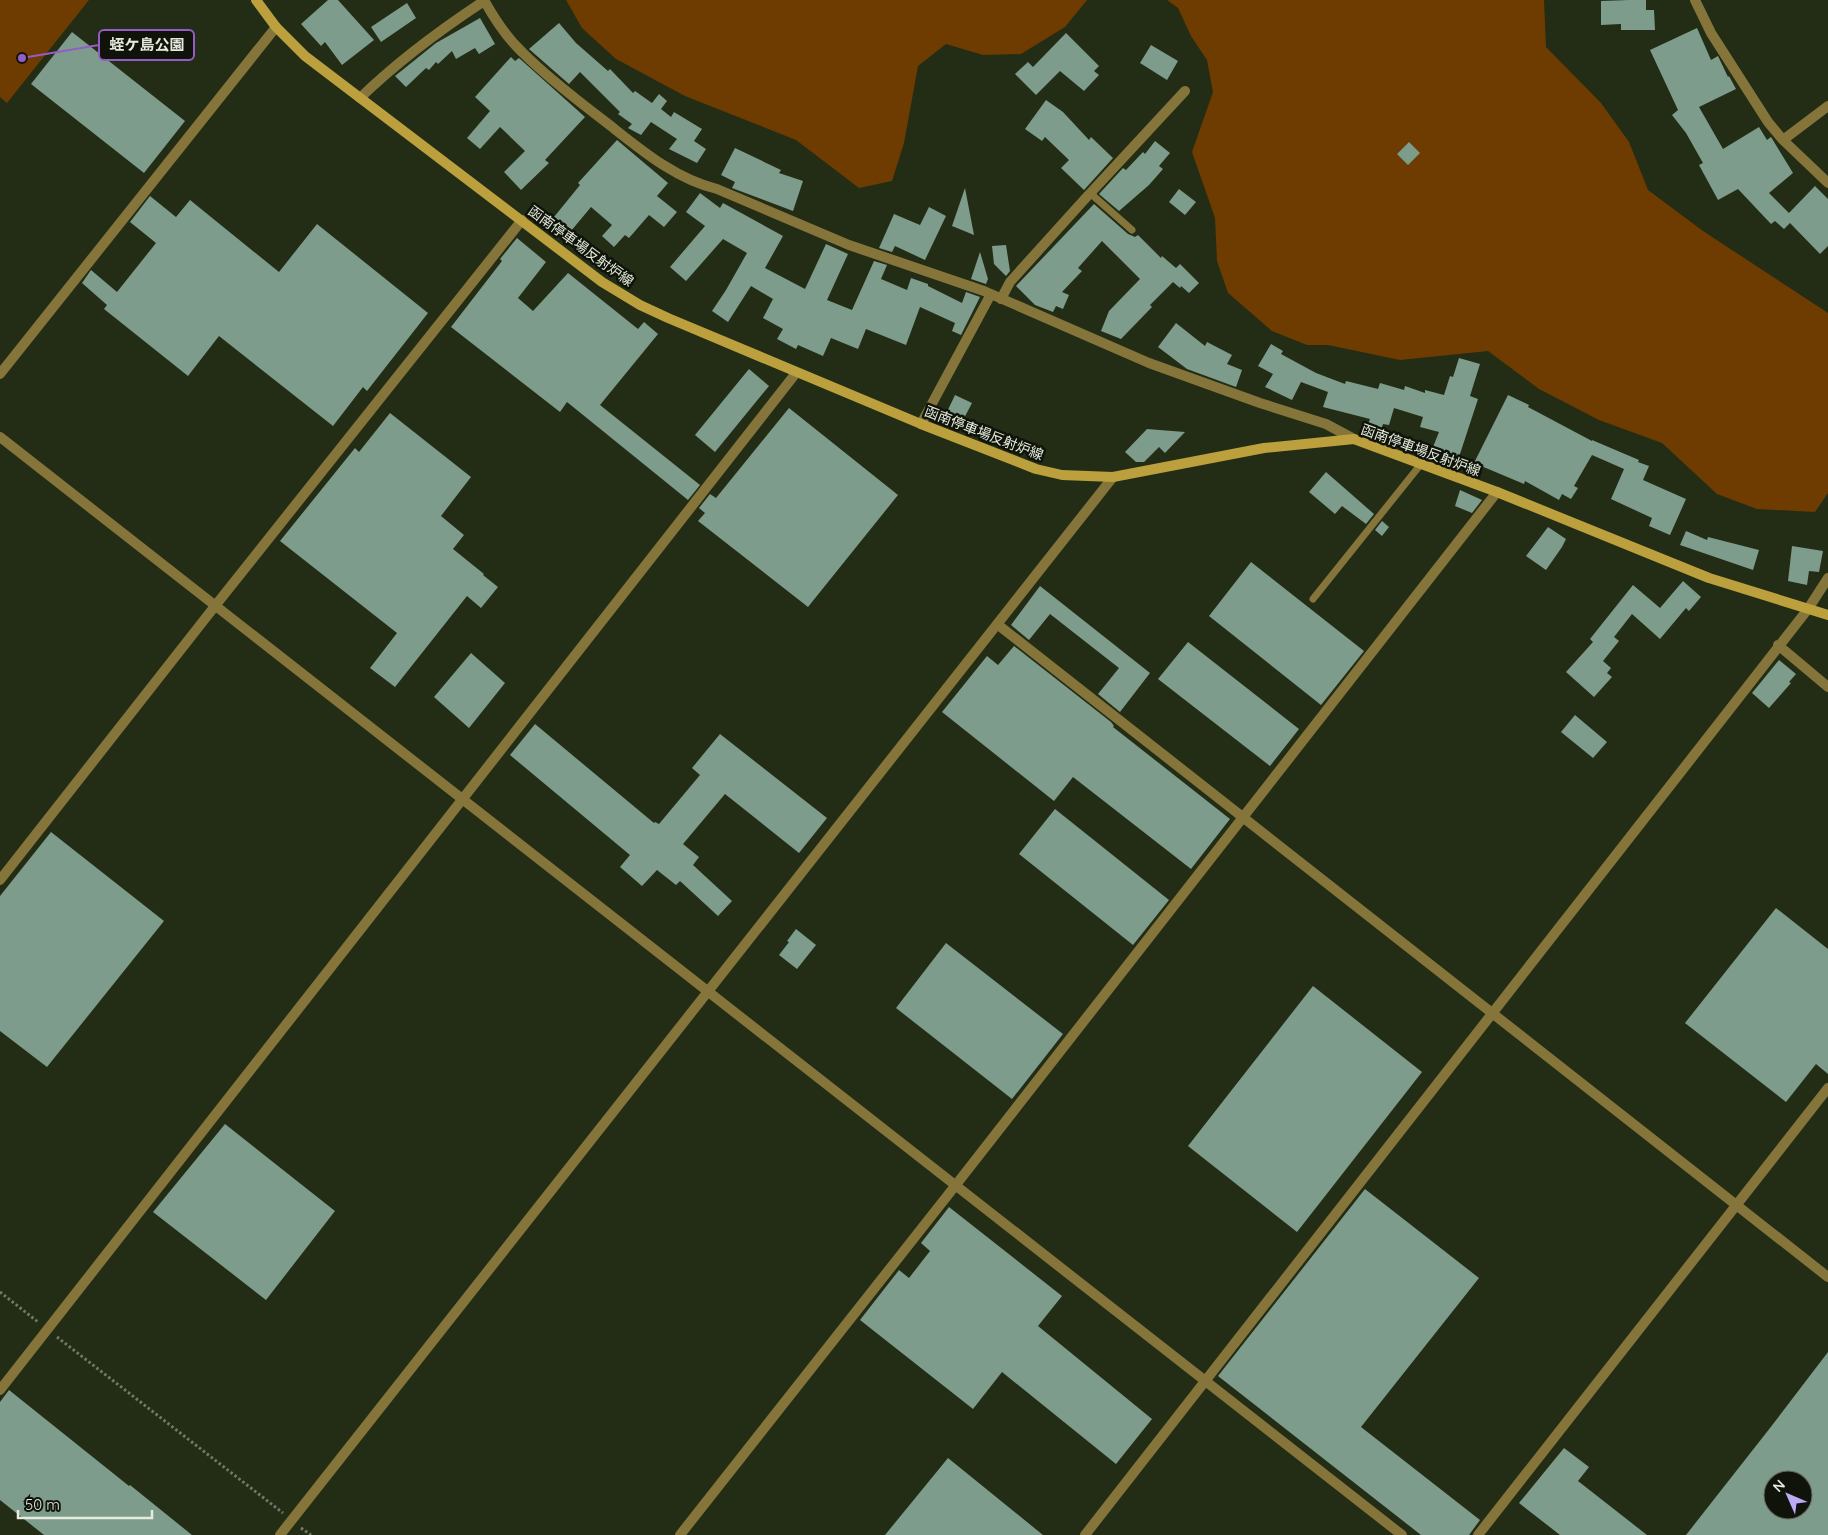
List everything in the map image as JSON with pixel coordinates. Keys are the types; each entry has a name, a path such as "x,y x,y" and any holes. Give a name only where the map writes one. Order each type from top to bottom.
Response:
{"main road":[{"name":"函南停車場反射炉線","path":"256,0 276,27 305,56 602,282 640,305 921,424 1036,469 1062,475 1113,477 1264,448 1354,439 1497,492 1709,578 1828,615"}],"street":[{"path":"360,98 382,76 437,32 484,0 521,51 545,74 637,147 674,172 849,245 991,294 1149,363 1260,404 1326,424 1354,439"},
{"path":"1694,0 1711,33 1768,122 1783,140 1828,183"},
{"path":"0,374 276,27"},
{"path":"1001,299 1010,282 1185,91"},
{"path":"1783,140 1828,106"},
{"path":"0,880 522,220"},
{"path":"921,424 991,294"},
{"path":"0,1390 796,372"},
{"path":"0,437 1402,1535"},
{"path":"280,1535 1113,477"},
{"path":"680,1535 1497,492"},
{"path":"1085,1535 1778,645 1803,608 1828,578"},
{"path":"997,624 1828,1277"},
{"path":"1778,645 1828,687"},
{"path":"1478,1535 1828,1088"}],"lane":[{"path":"1090,193 1132,230"},
{"path":"1313,599 1421,464"}],"path":[{"path":"0,1292 291,1520"}],"shaded area":[{"path":"0,0 89,0 7,103 0,97"},
{"path":"566,0 1087,0 1065,27 1021,54 983,55 946,44 918,66 904,143 892,181 859,188 796,140 685,96 616,59 582,28"},
{"path":"1167,0 1544,0 1546,47 1601,103 1629,142 1648,190 1703,231 1828,313 1828,493 1815,512 1757,509 1717,494 1662,443 1599,420 1539,389 1488,351 1400,360 1328,345 1307,345 1272,331 1228,293 1217,261 1215,218 1192,152 1213,92 1207,60 1191,36 1178,8"}],"building":[{"path":"328,0 338,0 374,40 342,65 325,42 321,46 301,24"},
{"path":"1646,0 1646,10 1654,10 1655,30 1621,30 1621,24 1601,25 1601,1"},
{"path":"407,3 416,18 381,42 371,27"},
{"path":"480,18 495,44 479,54 475,48 456,59 452,51 438,64 436,62 429,70 426,68 406,87 395,76 436,43"},
{"path":"559,23 576,43 608,71 610,69 633,93 635,91 652,103 659,94 667,101 661,109 671,117 674,112 702,129 694,141 706,149 697,163 669,149 677,139 651,122 641,135 628,128 632,124 618,114 620,112 580,72 569,84 529,49"},
{"path":"1697,28 1711,60 1718,56 1736,89 1699,107 1723,149 1759,127 1767,140 1771,137 1793,173 1769,193 1789,213 1815,186 1828,199 1828,246 1820,254 1790,223 1784,229 1775,221 1771,224 1738,189 1718,200 1699,165 1703,163 1686,133 1672,115 1678,110 1650,50"},
{"path":"72,32 185,121 144,173 31,84"},
{"path":"1066,33 1099,66 1094,71 1099,75 1084,91 1060,71 1036,95 1015,74 1028,62 1033,67"},
{"path":"1151,45 1178,61 1167,80 1140,63"},
{"path":"511,57 515,61 519,58 585,117 545,160 549,163 521,190 504,172 525,151 500,127 480,149 467,138 490,111 475,97"},
{"path":"1046,100 1063,112 1089,140 1091,137 1113,158 1084,190 1061,168 1069,160 1045,137 1042,141 1025,129"},
{"path":"617,140 668,183 657,196 677,212 664,227 649,215 629,238 625,235 614,247 602,236 612,225 591,207 571,231 554,217 580,185 578,183"},
{"path":"1155,141 1170,153 1159,166 1163,169 1149,185 1119,211 1099,194 1123,168 1126,170 1143,152 1145,154"},
{"path":"1409,142 1420,153 1408,165 1397,154"},
{"path":"735,148 781,170 779,173 803,181 793,211 732,188 735,182 721,175"},
{"path":"965,188 974,235 952,226"},
{"path":"1179,189 1196,202 1185,215 1169,202"},
{"path":"700,193 720,208 723,203 783,236 765,268 805,289 826,244 848,254 827,300 852,310 874,261 887,265 881,279 907,290 911,278 928,284 928,286 962,303 966,292 980,297 961,335 952,331 955,323 920,307 906,345 866,329 858,349 831,338 823,356 798,345 796,349 777,339 783,329 763,318 773,299 751,286 728,322 712,311 747,253 723,239 686,281 670,267 705,226 686,212"},
{"path":"150,196 176,217 190,200 279,272 317,224 428,313 367,391 363,387 333,426 219,336 188,376 104,309 107,305 82,283 91,270 117,292 156,243 130,222"},
{"path":"1094,204 1128,234 1135,237 1138,235 1161,258 1162,256 1176,268 1180,264 1199,283 1189,293 1173,282 1121,339 1101,331 1109,311 1140,279 1102,241 1078,268 1082,271 1062,292 1069,295 1063,309 1056,306 1053,312 1035,305 1016,286"},
{"path":"929,207 946,216 925,260 895,246 892,252 879,248 894,214 920,225"},
{"path":"517,238 546,262 518,298 533,311 568,273 638,329 644,322 658,334 600,405 700,485 688,500 567,402 560,412 451,327 502,261 500,259"},
{"path":"1006,245 1010,271 1006,276 994,264 992,246"},
{"path":"980,252 988,279 986,284 971,279"},
{"path":"1176,323 1205,346 1207,342 1232,355 1227,364 1242,370 1236,387 1187,369 1158,347"},
{"path":"1271,344 1283,351 1281,354 1316,373 1345,384 1346,381 1378,389 1380,383 1404,390 1405,386 1425,393 1425,390 1444,395 1450,376 1453,377 1459,358 1480,364 1470,396 1478,399 1459,457 1433,447 1439,432 1420,427 1423,417 1394,408 1389,425 1383,424 1381,431 1367,427 1370,419 1323,407 1328,392 1301,382 1292,400 1265,387 1273,374 1258,366"},
{"path":"749,369 769,386 715,452 695,435"},
{"path":"955,395 972,403 961,424 945,416"},
{"path":"1508,395 1592,441 1649,466 1643,480 1686,499 1670,535 1649,526 1652,518 1611,499 1624,469 1592,455 1574,486 1578,488 1571,499 1562,494 1559,500 1525,481 1524,484 1474,463"},
{"path":"789,408 898,495 808,607 698,521 705,513 699,508 710,494 716,498"},
{"path":"390,413 471,477 441,516 464,535 453,549 498,587 481,608 467,596 395,687 370,668 397,633 280,541 355,448 359,452"},
{"path":"1147,429 1185,432 1165,453 1159,447 1144,462 1136,462 1125,452"},
{"path":"1326,472 1374,514 1366,524 1342,506 1335,514 1309,492"},
{"path":"1460,490 1482,500 1472,513 1455,506"},
{"path":"1382,521 1389,527 1382,536 1375,530"},
{"path":"1548,527 1566,539 1546,570 1526,556"},
{"path":"1686,531 1707,540 1708,537 1759,550 1753,570 1680,545"},
{"path":"1792,546 1823,551 1819,572 1809,571 1807,585 1788,581"},
{"path":"1251,562 1364,651 1321,705 1209,616"},
{"path":"1683,581 1701,597 1689,611 1686,608 1660,639 1632,614 1614,637 1619,641 1603,661 1611,668 1607,673 1612,677 1594,697 1566,672 1593,642 1590,639 1633,585 1660,608"},
{"path":"1040,586 1150,673 1120,712 1098,694 1119,668 1050,614 1029,640 1011,625"},
{"path":"1188,642 1299,729 1270,766 1158,679"},
{"path":"1014,646 1230,819 1191,869 1073,777 1054,801 942,712 987,656 998,665"},
{"path":"471,653 505,683 469,728 434,697"},
{"path":"1779,660 1796,674 1789,682 1791,683 1769,708 1752,693"},
{"path":"1575,715 1607,742 1593,758 1561,732"},
{"path":"535,724 654,823 659,824 700,775 692,768 720,734 827,818 799,853 725,794 683,844 699,857 693,865 732,901 718,916 680,881 676,885 657,870 642,886 620,867 630,855 510,755"},
{"path":"1055,809 1169,900 1133,945 1019,854"},
{"path":"51,832 164,921 47,1067 0,1031 0,896"},
{"path":"1776,908 1828,949 1828,1074 1816,1064 1786,1102 1685,1023"},
{"path":"796,929 816,945 797,969 779,955"},
{"path":"946,943 1063,1034 1012,1099 896,1008"},
{"path":"1313,986 1422,1072 1297,1232 1188,1146"},
{"path":"225,1124 335,1211 266,1300 153,1212"},
{"path":"1365,1189 1479,1278 1361,1427 1480,1520 1469,1535 1421,1535 1218,1376"},
{"path":"949,1207 1062,1296 1038,1326 1152,1419 1116,1464 1002,1372 973,1409 860,1320 899,1270 909,1278 930,1251 921,1243"},
{"path":"1828,1352 1828,1535 1686,1535 1770,1428"},
{"path":"9,1390 192,1535 44,1535 0,1500 0,1402"},
{"path":"1564,1448 1589,1467 1578,1481 1647,1535 1560,1535 1519,1503"},
{"path":"948,1458 1043,1535 885,1535"}],"place":[{"name":"蛭ケ島公園","path":"22,58"}]}
